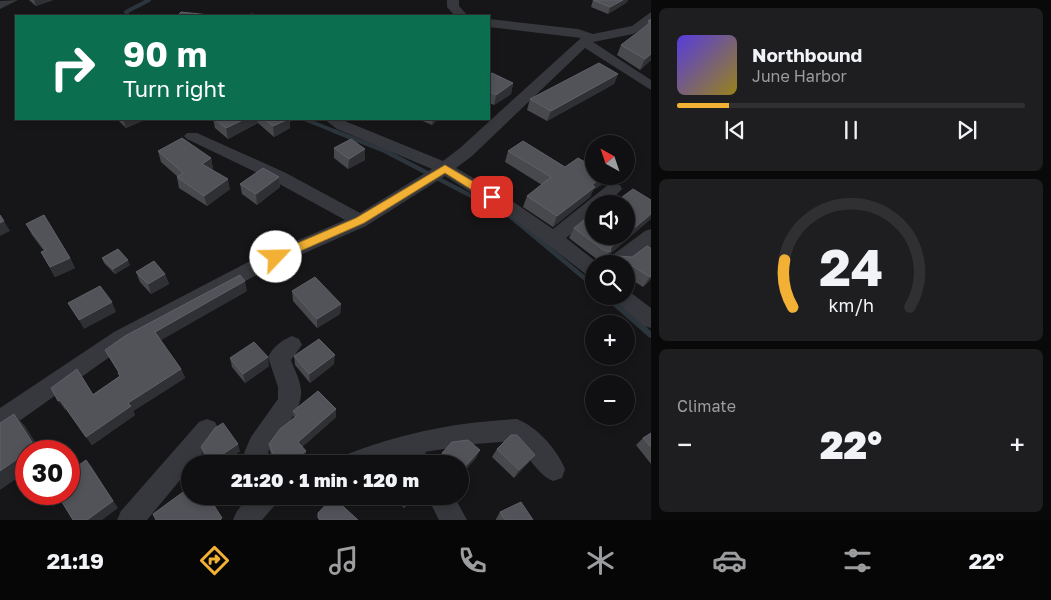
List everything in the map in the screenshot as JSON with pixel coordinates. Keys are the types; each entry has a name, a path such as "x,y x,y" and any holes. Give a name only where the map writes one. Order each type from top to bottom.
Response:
{"street":[{"path":"0,5 12,0"},
{"path":"454,0 453,7 461,15"},
{"path":"0,421 121,338 259,265 360,221 439,173 466,152 587,40 624,33 650,21"},
{"path":"490,23 578,33 651,86"},
{"path":"332,120 339,125 365,133 439,173 554,238 585,263"},
{"path":"192,136 280,177 360,221"},
{"path":"607,195 614,189"},
{"path":"554,238 585,213"},
{"path":"626,255 651,236"},
{"path":"634,305 651,320"},
{"path":"257,455 260,441 285,409 290,392 279,357 292,345"},
{"path":"130,520 207,430"},
{"path":"376,455 399,446 479,431 517,430 531,441 553,469"},
{"path":"399,446 411,451 413,455"},
{"path":"246,520 258,505"},
{"path":"445,505 454,520"}],"building":[{"path":"593,0 623,0 610,7"},
{"path":"181,12 210,15 178,15"},
{"path":"651,22 651,54 645,59 621,45"},
{"path":"599,63 618,74 551,111 530,99"},
{"path":"492,73 513,83 496,95 490,92 490,74"},
{"path":"215,120 243,120 226,128"},
{"path":"265,120 287,120 273,126"},
{"path":"182,138 211,158 202,164 228,179 204,196 177,177 183,173 158,151"},
{"path":"351,139 365,149 349,159 334,148"},
{"path":"523,141 565,167 578,158 585,162 585,185 595,187 557,216 527,196 551,177 508,151"},
{"path":"263,168 279,177 256,194 240,184"},
{"path":"633,189 651,200 651,214 635,227 635,195 625,195"},
{"path":"0,215 4,221 0,223"},
{"path":"44,215 70,258 50,267 41,252 46,250 26,224"},
{"path":"585,219 585,236 574,228"},
{"path":"596,245 614,245 610,252"},
{"path":"647,246 651,248 650,277 635,267 635,255"},
{"path":"118,249 128,260 113,269 102,258"},
{"path":"154,261 165,274 148,284 136,272"},
{"path":"240,275 245,281 155,332 181,369 128,403 131,406 86,437 60,400 58,401 51,388 77,369 93,395 120,376 105,350 125,336"},
{"path":"315,277 341,304 317,319 292,291"},
{"path":"100,286 112,302 79,320 68,303"},
{"path":"319,339 335,355 309,374 294,356"},
{"path":"254,342 268,357 243,374 230,358"},
{"path":"318,391 336,409 298,442 306,451 301,455 274,455 269,444 280,429 298,415 293,411"},
{"path":"14,414 31,440 15,440 15,461 0,471 0,423"},
{"path":"223,423 238,444 222,455 206,455 201,447 215,428"},
{"path":"651,433 651,447 643,438"},
{"path":"511,435 517,435 535,455 519,470 497,449"},
{"path":"468,440 480,450 469,462 469,455 444,455 442,453 452,442"},
{"path":"86,460 113,501 87,520 73,520 64,505 80,505 80,464"},
{"path":"181,494 181,505 214,505 222,518 220,520 156,520 153,514"},
{"path":"521,502 533,520 505,520 500,512"},
{"path":"326,505 342,505 358,520 320,520 318,513"}],"waterway":[{"path":"128,15 126,12 149,0"},
{"path":"307,120 337,132"},
{"path":"334,131 385,151 510,216 585,278"},
{"path":"617,305 651,335"}],"route":[{"path":"276,257 360,221 445,168 492,197"}]}
